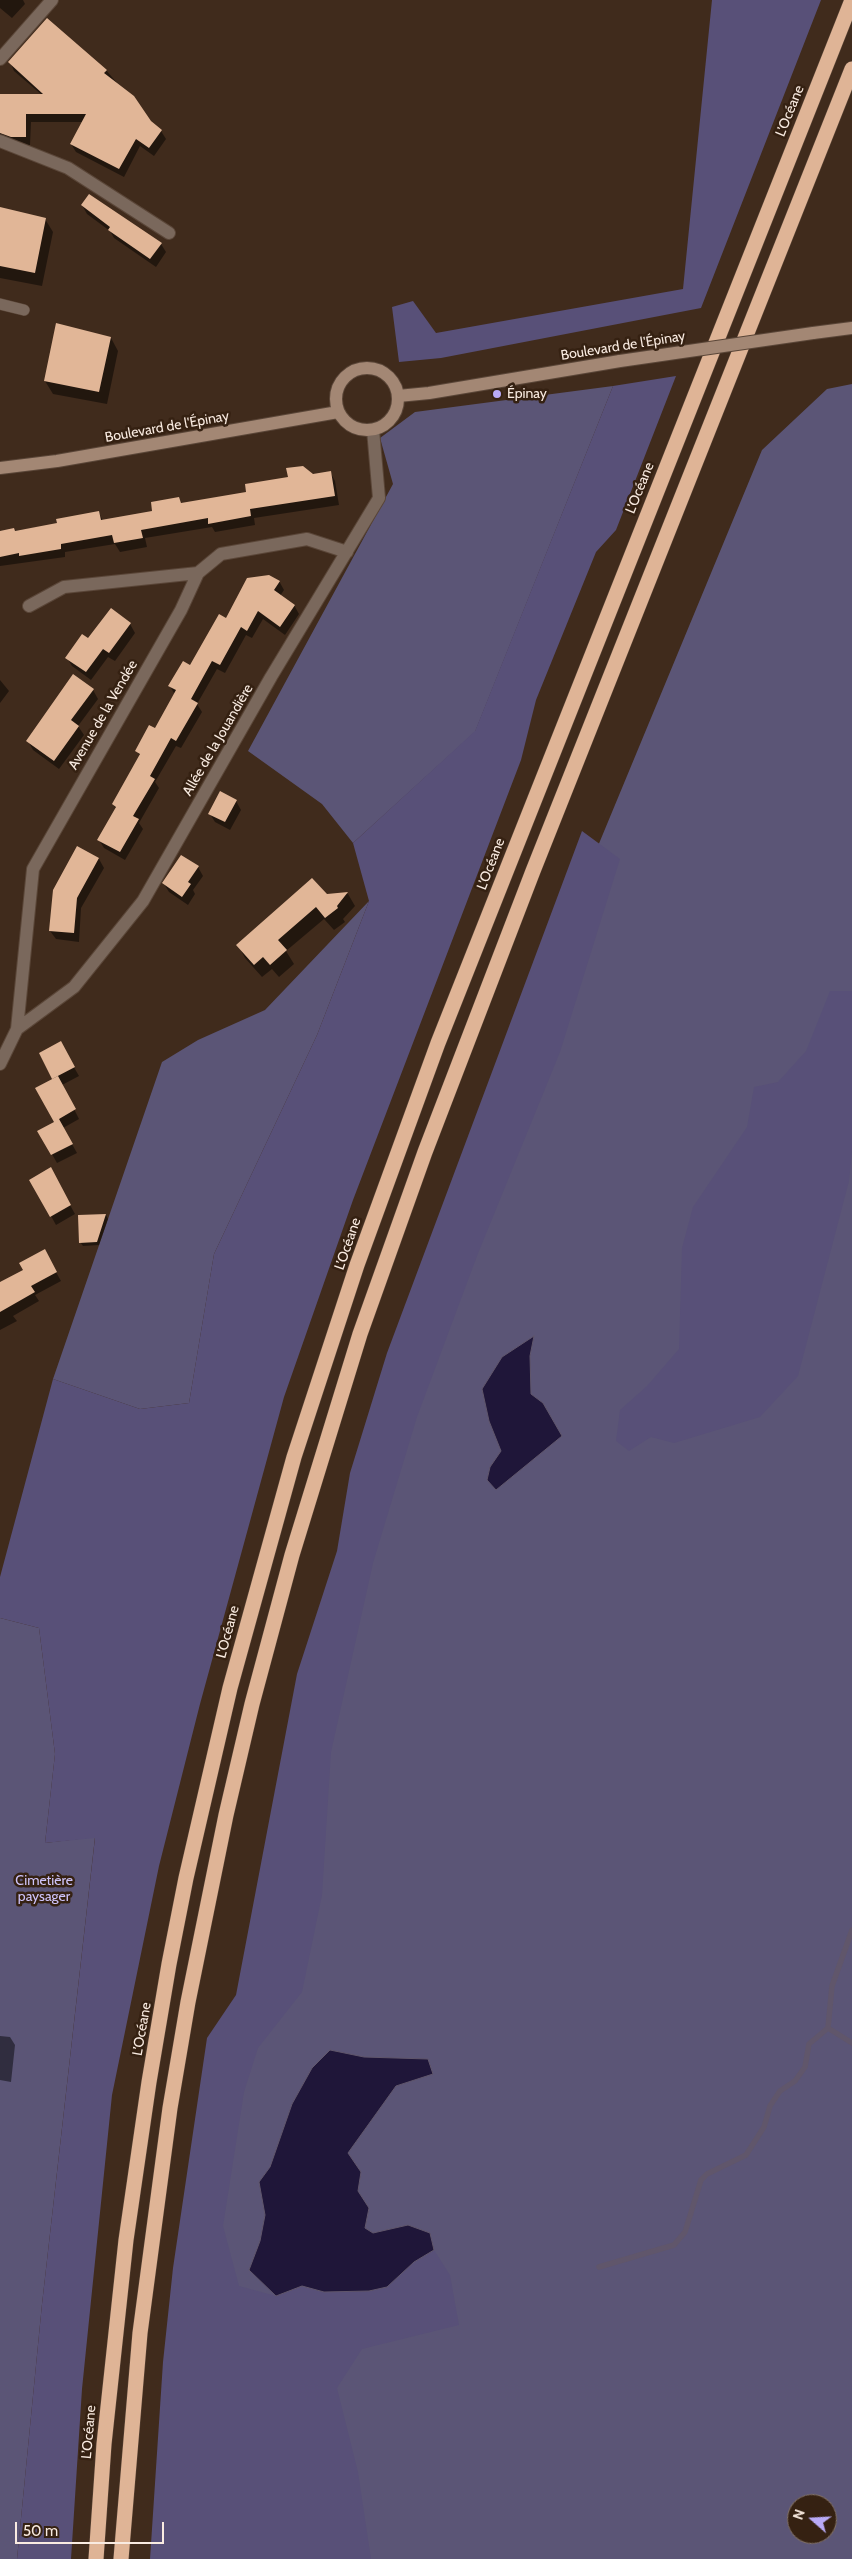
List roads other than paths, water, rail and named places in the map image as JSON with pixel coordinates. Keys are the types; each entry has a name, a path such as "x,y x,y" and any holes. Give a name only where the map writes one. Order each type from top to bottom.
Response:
{"highway":[{"name":"L’Océane","path":"96,2559 104,2444 126,2240 149,2082 169,1964 194,1841 230,1688 294,1457 357,1265 438,1043 852,0"},
{"path":"122,2559 142,2324 174,2088 226,1815 252,1704 292,1555 360,1334 424,1152 540,852 852,69"}],"street":[{"path":"1,53 52,0"},
{"path":"0,141 68,168 168,233"},
{"name":"Boulevard de l'Épinay","path":"398,396 429,394 620,360 852,328"},
{"path":"370,368 385,374 396,386 398,396 398,406 389,422 373,430 363,431 352,427 344,421 338,412 336,390 349,373 359,369 370,368"},
{"name":"Boulevard de l'Épinay","path":"0,468 57,461 338,412"},
{"name":"Allée de la Jouandière","path":"17,1029 74,987 143,901 271,677 378,498 373,430"},
{"name":"Avenue de la Vendée","path":"17,1029 33,869 181,610 198,573 221,554 307,539 347,552"},
{"path":"29,606 64,587 198,573"},
{"path":"0,1064 17,1029"}],"lane":[{"path":"0,304 24,310"}],"waterway":[{"path":"852,1930 832,1986 828,2028 852,2043"},
{"path":"599,2267 674,2245 685,2232 701,2180 707,2174 746,2155 764,2127 770,2106 780,2091 795,2081 805,2067 809,2044 828,2028"}],"place":[{"name":"Épinay","path":"497,394"}],"park label":[{"name":"Cimetière paysager","path":"44,1889"}]}
